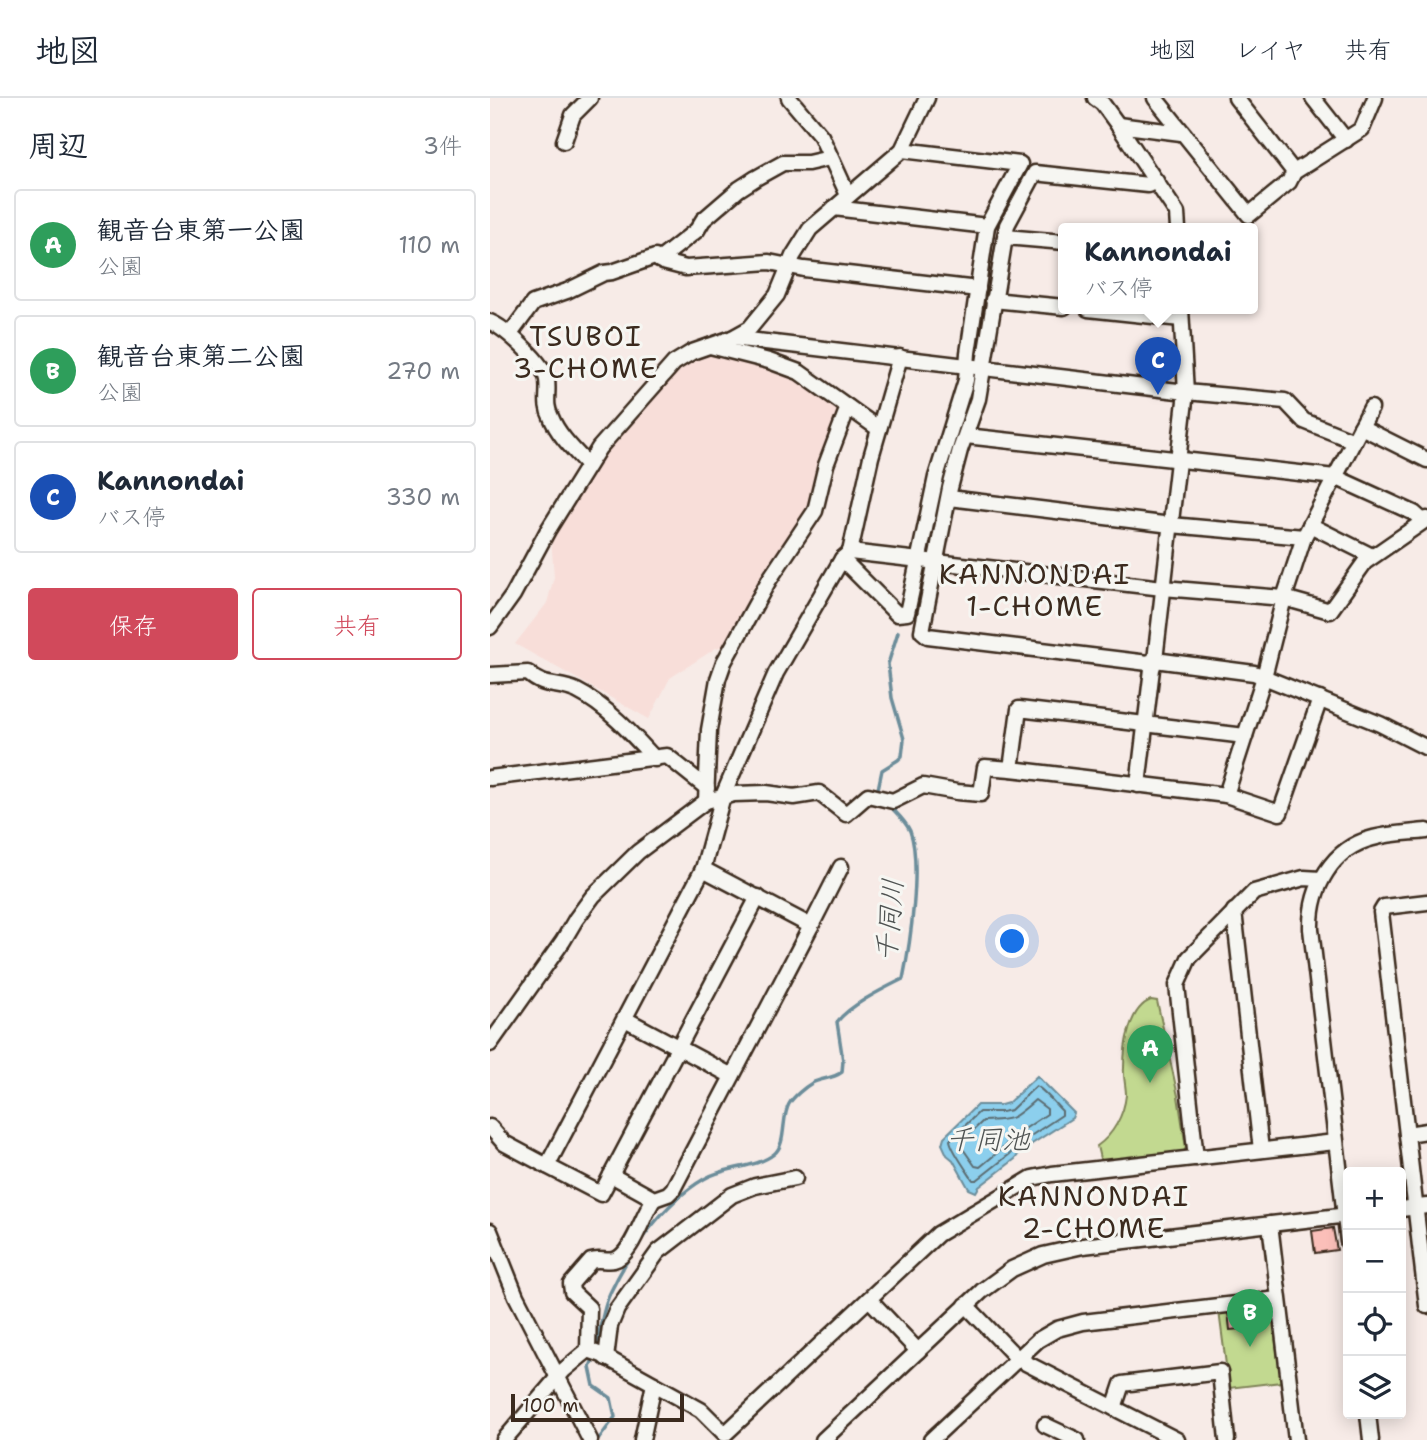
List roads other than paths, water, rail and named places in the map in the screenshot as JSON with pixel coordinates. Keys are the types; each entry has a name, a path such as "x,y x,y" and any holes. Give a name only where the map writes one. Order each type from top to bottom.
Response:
{"street":[{"path":"564,141 573,115 590,98"},
{"path":"789,98 821,136 848,195"},
{"path":"491,625 513,595 548,530 599,448 674,363 750,328 777,295 810,229 902,150 928,98"},
{"path":"1095,98 1118,125 1177,212 1178,223"},
{"path":"1155,98 1249,215 1289,182 1294,172 1362,129 1375,98"},
{"path":"1236,98 1294,172"},
{"path":"1313,98 1346,141"},
{"path":"1118,125 1181,133"},
{"path":"846,555 897,614 907,612 939,467 960,403 968,366 986,226 1020,164 902,150"},
{"path":"659,260 697,230 703,220 731,196 756,178 783,163 808,163 830,158"},
{"path":"1156,181 1148,185 1035,173 1007,225 978,399 960,450 948,498 922,631 928,636 1254,673 1380,723 1427,748"},
{"path":"834,208 986,226"},
{"path":"1004,237 1058,242"},
{"path":"510,334 533,303 567,291 604,273 655,257 686,268 760,262 978,289"},
{"path":"993,300 1058,306"},
{"path":"1138,785 1186,392 1181,314"},
{"path":"490,321 510,334 544,371 547,381 546,407 552,421 588,465"},
{"path":"732,338 1186,392 1285,401 1304,421 1354,441"},
{"path":"708,346 786,366 813,381 879,429"},
{"path":"547,1166 703,869 723,796 776,673 846,555 900,357"},
{"path":"490,1044 593,896 638,852 707,795 712,705 724,662 769,580 815,511 826,465 848,407"},
{"path":"1226,795 1264,677 1284,598 1307,531 1371,408"},
{"path":"1361,427 1427,460"},
{"path":"846,555 918,559 1163,588 1284,598 1330,611 1364,562 1425,520 1335,477 966,436"},
{"path":"948,498 1171,525 1307,531 1372,556"},
{"path":"490,675 528,673 545,684 575,690 606,709 655,759"},
{"path":"490,778 667,756 707,795 766,793 794,797 818,793 846,814 868,795 894,801 923,786 981,794 985,767 1226,795 1280,813 1320,699"},
{"path":"1011,769 1018,709 1245,736"},
{"path":"1343,1191 1311,929 1312,908 1321,879 1342,854 1362,842 1427,831"},
{"path":"597,1353 589,1308 572,1292 571,1284 591,1261 614,1260 624,1253 654,1199 673,1189 841,867"},
{"path":"703,869 811,926"},
{"path":"1196,1158 1177,985 1189,958 1254,892 1304,878 1321,879"},
{"path":"490,1127 504,1143 601,1194 758,897"},
{"path":"1427,902 1384,907 1381,912 1427,1306"},
{"path":"1234,911 1261,1150"},
{"path":"625,1018 732,1076"},
{"path":"1407,1134 1427,1131"},
{"path":"597,1353 701,1410 725,1434 938,1234 1032,1178 1335,1142"},
{"path":"611,1175 654,1199"},
{"path":"504,1440 558,1377 597,1353 617,1309 658,1252 732,1195 755,1186 795,1178"},
{"path":"823,1440 982,1290 1012,1269 1043,1255 1083,1246 1343,1215"},
{"path":"1270,1224 1296,1440"},
{"path":"490,1231 506,1275 590,1440"},
{"path":"869,1299 918,1351"},
{"path":"931,1440 1038,1339 1070,1324 1278,1299"},
{"path":"966,1305 1018,1359 1177,1440"},
{"path":"1114,1408 1122,1384 1220,1372 1227,1440"},
{"path":"642,1440 654,1384"},
{"path":"1369,1419 1371,1440"},
{"path":"1045,1425 1077,1440"}],"water":[{"name":"千同池","path":"1037,1076 1074,1113 1072,1118 1021,1151 976,1192 969,1189 953,1160 947,1155 942,1144 944,1137 977,1105 1008,1103"}],"waterway":[{"name":"千同川","path":"880,793 878,789 882,770 902,756 904,739 892,698 888,664 898,632"},
{"name":"千同川","path":"596,1350 610,1293 627,1261 649,1229 675,1201 704,1179 758,1162 774,1154 781,1144 791,1101 812,1083 842,1072 837,1022 858,1004 903,979 911,926 915,863 910,831 889,805"},
{"name":"千同川","path":"594,1357 590,1367 594,1386 611,1398 615,1417 598,1440"}],"place":[{"name":"Kannondai","path":"1158,395"},
{"name":"観音台東第一公園","path":"1150,1083"},
{"name":"観音台東第二公園","path":"1250,1347"}],"district":[{"name":"TSUBOI 3-CHOME","path":"586,352"},
{"name":"KANNONDAI 1-CHOME","path":"1035,590"},
{"name":"KANNONDAI 2-CHOME","path":"1094,1212"}]}
